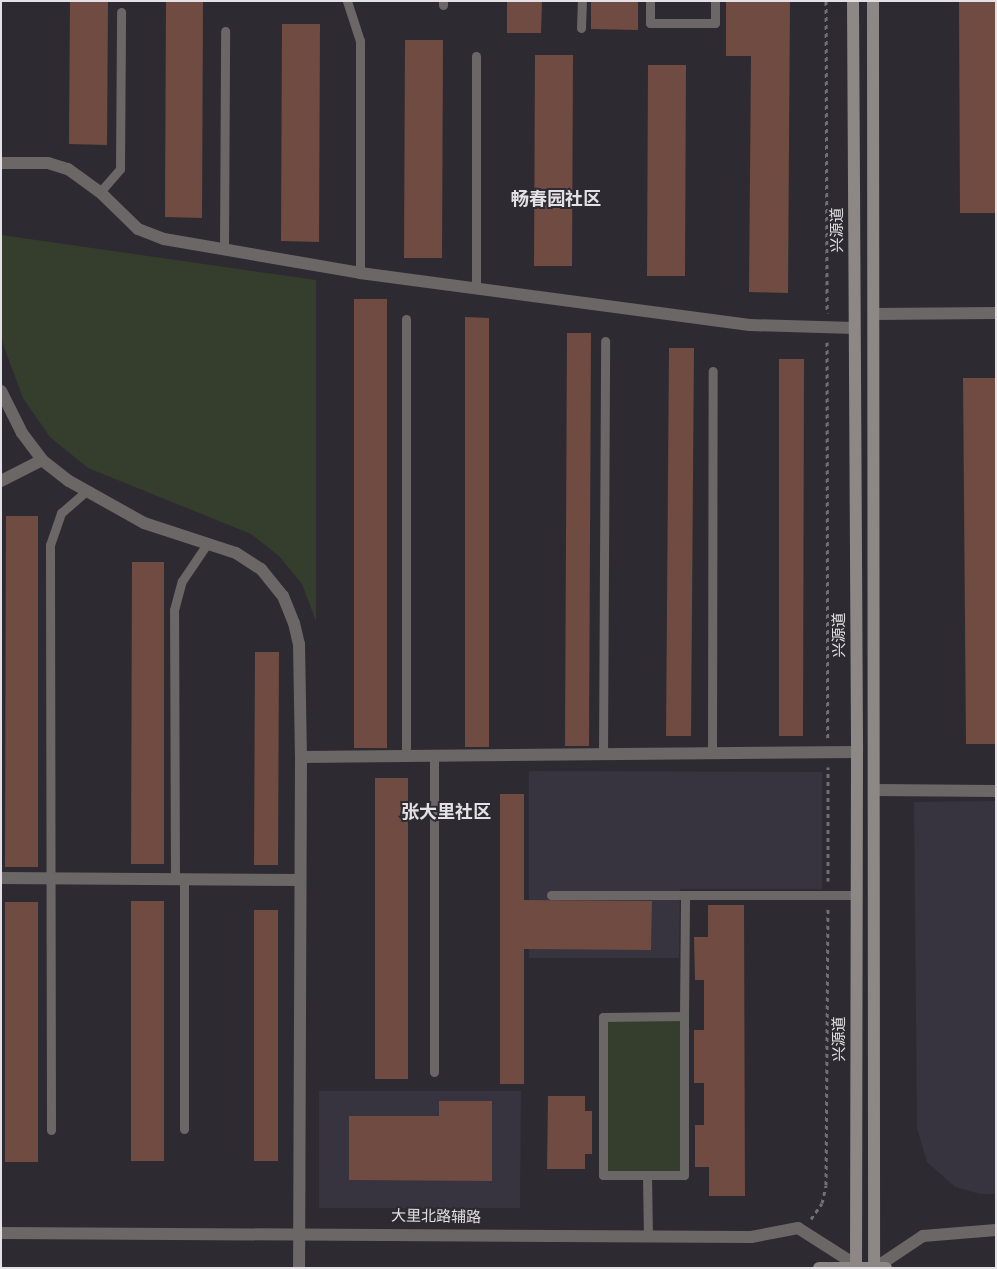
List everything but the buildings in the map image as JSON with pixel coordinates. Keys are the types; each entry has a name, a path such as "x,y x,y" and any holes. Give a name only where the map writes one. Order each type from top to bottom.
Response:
{"main road":[{"name":"兴源道","path":"853,1 857,752 855,1267"},
{"path":"819,1268 877,1268 873,1"}],"street":[{"path":"1,163 48,163 62,167 100,192 138,229 164,239 360,273 750,325 854,328"},
{"path":"874,314 996,314"},
{"path":"1,391 22,433 42,460 86,490 144,523 236,553 261,568 284,596 299,644 301,757 299,1268"},
{"path":"1,481 42,460"},
{"path":"301,757 857,752"},
{"path":"876,790 996,791"},
{"path":"1,878 300,880"},
{"path":"798,1228 855,1267"},
{"name":"大里北路辅路","path":"1,1232 298,1232 751,1237 798,1228"},
{"path":"877,1268 923,1236 996,1230"}],"lane":[{"path":"347,1 360,41 360,273"},
{"path":"582,1 582,28"},
{"path":"650,1 650,23 715,23 715,1"},
{"path":"100,192 120,169 120,12"},
{"path":"224,249 225,31"},
{"path":"476,56 476,289"},
{"path":"406,319 406,756"},
{"path":"603,754 605,341"},
{"path":"712,754 713,371"},
{"path":"51,1130 50,545 61,513 86,490"},
{"path":"184,1129 174,610 182,581 208,544"},
{"path":"434,756 434,1072"},
{"path":"551,895 857,895"},
{"path":"684,1016 603,1016 603,1175 684,1175 685,895"},
{"path":"647,1175 648,1236"}],"path":[{"path":"798,1228 811,1219 822,1203 826,1185 828,752 826,1"}],"shaded area":[{"path":"529,771 822,772 822,889 680,889 679,958 529,958"},
{"path":"996,801 996,1194 980,1194 955,1187 927,1162 917,1128 914,802"},
{"path":"319,1091 521,1091 520,1208 319,1208"}],"green space":[{"path":"1,235 316,280 316,621 302,584 279,556 251,534 88,468 50,437 23,398 4,347 1,334"},
{"path":"680,1020 680,1171 607,1171 607,1021"}],"district":[{"name":"畅春园社区","path":"556,199"},
{"name":"张大里社区","path":"446,812"}]}
